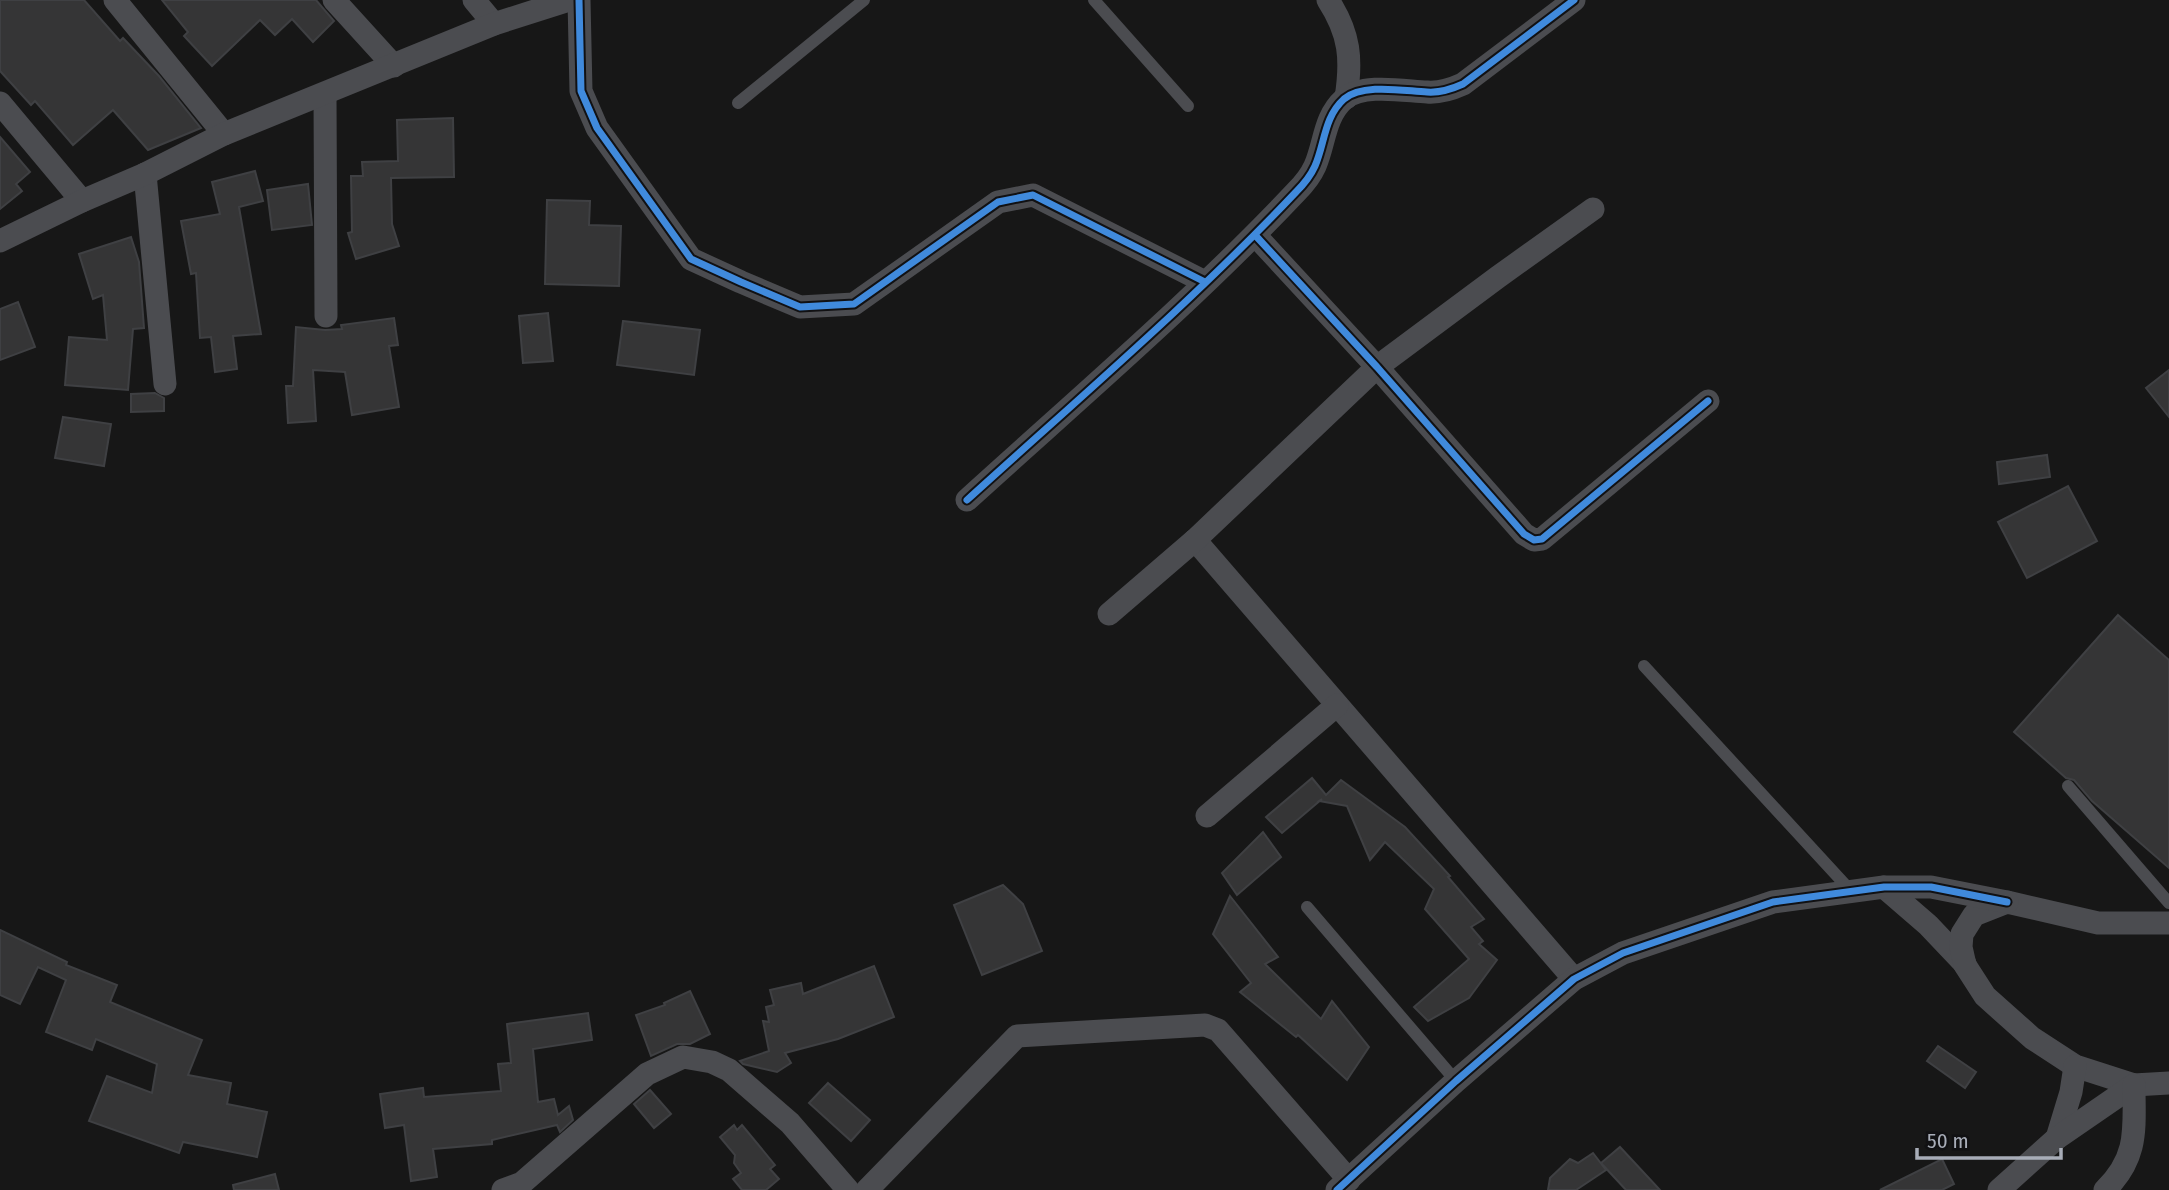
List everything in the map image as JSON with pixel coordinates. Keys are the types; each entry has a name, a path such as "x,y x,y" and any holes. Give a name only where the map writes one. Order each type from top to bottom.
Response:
{"street":[{"path":"115,0 224,134"},
{"path":"334,0 394,66"},
{"path":"474,0 494,24"},
{"path":"0,241 224,134 494,24 569,0"},
{"path":"579,0 580,91 597,128 691,259 741,282 800,307 854,304 998,202 1033,195 1205,282"},
{"path":"1328,0 1338,15 1349,46 1350,74 1346,98"},
{"path":"967,500 1205,282 1301,187 1314,167 1329,117 1346,98 1358,93 1387,89 1429,93 1450,90 1463,84 1574,0"},
{"path":"325,94 326,316"},
{"path":"0,103 82,201"},
{"path":"145,174 165,384"},
{"path":"1109,614 1195,540 1377,367 1593,209"},
{"path":"1255,235 1377,367 1524,534 1534,540 1542,539 1708,401"},
{"path":"1195,540 1574,979"},
{"path":"1207,816 1337,705"},
{"path":"1884,887 1928,925 1965,965 1985,996 2032,1038 2075,1066 2134,1085 2169,1083"},
{"path":"867,1190 1017,1036 1205,1025 1217,1030 1343,1185 1574,979 1623,953 1773,902 1884,887 1931,887 2098,923 2169,923"},
{"path":"1965,965 1961,947 1962,934 1974,915 2007,902"},
{"path":"503,1190 522,1183 647,1074 683,1057 712,1062 729,1069 790,1123 848,1190"},
{"path":"2057,1138 2071,1093 2075,1066"},
{"path":"1999,1190 2057,1138 2134,1085"},
{"path":"2105,1190 2117,1179 2133,1146 2134,1085"}],"lane":[{"path":"738,103 864,0"},
{"path":"1094,0 1188,106"},
{"path":"1644,666 1851,891"},
{"path":"2068,786 2169,903"},
{"path":"1307,907 1457,1081"}],"building":[{"path":"0,0 84,0 120,41 123,38 159,76 201,128 148,150 113,110 73,145 35,101 31,105 0,71"},
{"path":"162,0 316,0 334,21 313,42 292,19 275,35 260,20 212,66 184,36 188,32"},
{"path":"453,118 454,177 391,178 392,224 399,246 356,259 348,233 352,232 351,176 363,176 362,162 398,161 397,120"},
{"path":"0,137 30,172 16,184 22,191 0,209"},
{"path":"255,171 263,201 239,207 261,334 233,336 237,369 215,372 211,337 200,338 196,273 191,274 181,221 220,214 212,182"},
{"path":"308,184 312,225 272,230 267,190"},
{"path":"547,200 590,201 589,225 621,226 619,286 545,284"},
{"path":"131,237 139,262 144,328 133,329 128,390 65,385 69,337 107,340 103,295 93,299 79,254"},
{"path":"18,302 35,347 0,360 0,309"},
{"path":"548,313 553,361 523,363 519,316"},
{"path":"394,318 398,345 389,346 399,407 352,415 345,372 313,370 316,421 288,423 286,386 293,386 296,327 342,329 341,325"},
{"path":"623,321 700,330 694,375 617,365"},
{"path":"2169,370 2169,417 2146,388"},
{"path":"155,393 164,398 164,411 131,412 131,394"},
{"path":"63,417 111,424 104,466 55,458"},
{"path":"2047,455 2050,477 1999,484 1997,462"},
{"path":"2068,486 2097,541 2027,578 1998,522"},
{"path":"2118,615 2169,660 2169,868 2092,801 2074,780 2066,778 2014,732"},
{"path":"1312,778 1326,795 1341,780 1405,827 1450,876 1448,877 1484,919 1471,927 1483,941 1479,944 1497,960 1469,998 1428,1021 1414,1007 1469,959 1425,909 1434,889 1385,842 1370,860 1347,806 1320,801 1282,833 1266,817"},
{"path":"1263,832 1281,857 1237,895 1222,873"},
{"path":"1003,885 1023,904 1042,951 982,975 954,905"},
{"path":"1230,896 1278,957 1265,964 1321,1019 1332,1001 1369,1047 1347,1080 1298,1035 1296,1037 1240,992 1251,983 1213,934"},
{"path":"0,930 67,962 66,965 117,985 110,1002 202,1040 188,1075 231,1083 227,1104 267,1112 257,1157 183,1142 179,1153 89,1121 107,1076 152,1093 157,1064 96,1039 92,1050 46,1032 66,980 38,967 20,1004 0,995"},
{"path":"874,966 894,1017 838,1039 785,1053 791,1063 777,1072 740,1061 769,1051 763,1021 769,1022 766,1007 774,1005 770,990 801,983 803,994"},
{"path":"690,991 710,1034 690,1044 677,1044 651,1056 636,1015 665,1005 664,1003"},
{"path":"588,1013 592,1040 533,1049 538,1102 554,1099 558,1115 569,1106 573,1120 560,1132 557,1125 492,1140 492,1144 433,1149 437,1177 411,1181 404,1125 385,1128 380,1094 423,1088 424,1097 501,1091 498,1064 511,1063 507,1024"},
{"path":"1938,1046 1976,1072 1965,1088 1927,1061"},
{"path":"828,1083 870,1120 851,1141 809,1103"},
{"path":"650,1090 671,1114 654,1128 634,1104"},
{"path":"734,1125 737,1130 742,1125 775,1165 770,1169 779,1179 766,1190 742,1190 733,1179 741,1173 734,1163 735,1155 720,1137"},
{"path":"1620,1147 1660,1190 1626,1190 1601,1163"},
{"path":"1593,1153 1606,1170 1576,1190 1548,1190 1550,1178 1570,1159 1578,1163"},
{"path":"1942,1159 1954,1184 1942,1190 1880,1190"},
{"path":"275,1174 279,1190 234,1190 233,1185"}],"cycle path":[{"path":"579,0 581,91 597,128 691,259 741,282 800,307 854,304 998,202 1033,195 1205,282"},
{"path":"967,500 1176,311 1299,189 1313,169 1332,114 1344,99 1352,94 1373,89 1432,92 1459,86 1574,0"},
{"path":"1255,235 1377,367 1524,534 1534,540 1542,539 1708,401"},
{"path":"1337,1190 1456,1081 1574,979 1623,953 1773,902 1884,887 1931,887 2007,902"}]}
